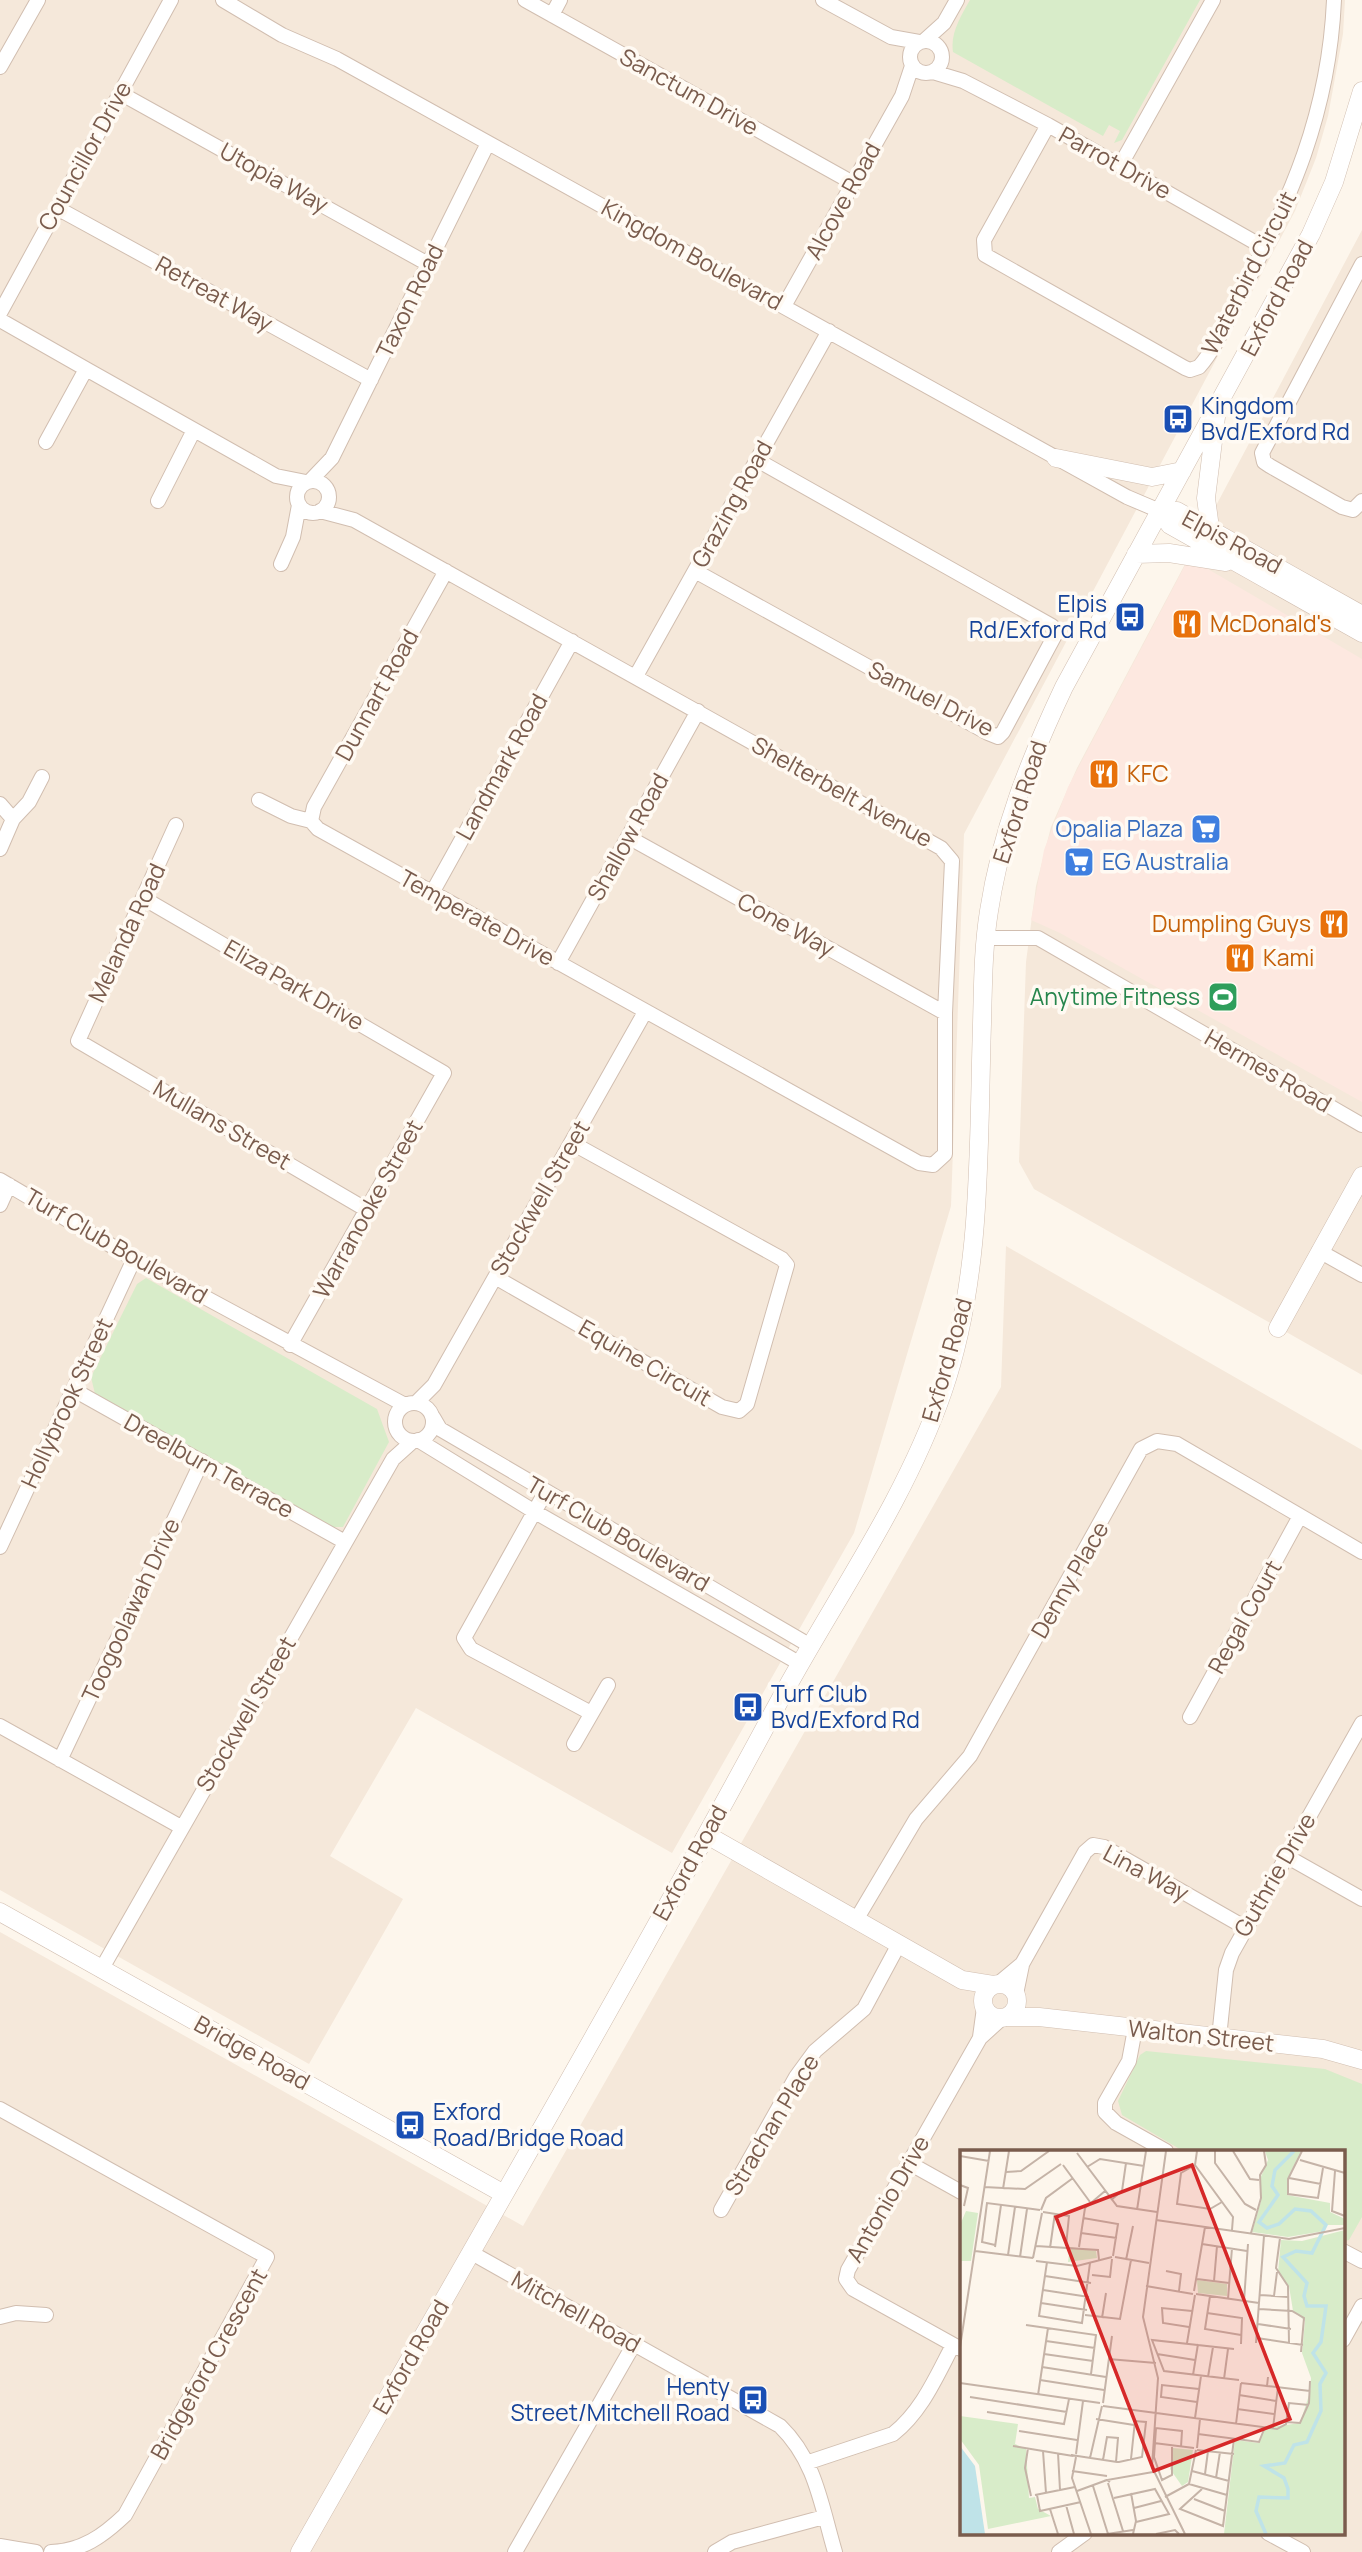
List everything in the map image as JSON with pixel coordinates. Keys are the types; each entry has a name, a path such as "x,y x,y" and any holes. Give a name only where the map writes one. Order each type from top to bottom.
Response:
{"street":[{"path":"0,67 38,0"},
{"name":"Councillor Drive","path":"0,313 171,0"},
{"name":"Kingdom Boulevard","path":"223,0 250,7 488,143 1056,458 1127,497 1160,511"},
{"name":"Sanctum Drive","path":"525,0 853,183"},
{"path":"552,15 560,0"},
{"path":"823,0 891,37 934,43 941,53"},
{"path":"911,62 912,49 944,23 957,0"},
{"path":"1120,166 1213,0"},
{"name":"Waterbird Circuit","path":"1048,125 984,240 982,250 991,260 1190,370 1204,362 1289,199 1315,125 1328,64 1334,0"},
{"path":"891,37 918,71 930,73 940,65 944,23"},
{"name":"Parrot Drive","path":"941,53 963,81"},
{"name":"Alcove Road","path":"784,306 902,96 911,62"},
{"name":"Parrot Drive","path":"930,73 963,81 1048,125 1265,248"},
{"name":"Alcove Road","path":"902,96 930,73"},
{"name":"Exford Road","path":"300,2552 707,1835 809,1645 873,1539 929,1426 954,1351 970,1275 975,1227 986,937 999,859 1015,805 1040,738 1136,554 1311,234 1334,182 1362,91"},
{"name":"Utopia Way","path":"120,93 428,264"},
{"name":"Taxon Road","path":"332,458 488,143"},
{"name":"Retreat Way","path":"57,208 371,380"},
{"path":"1362,264 1262,453 1264,462 1342,507 1353,509 1362,501"},
{"path":"0,320 276,476 321,482 329,492"},
{"name":"Grazing Road","path":"636,676 829,331"},
{"path":"46,442 86,369"},
{"path":"1210,528 1206,498 1217,407"},
{"path":"158,501 194,430"},
{"path":"281,564 293,537 298,492 332,458"},
{"path":"293,537 327,505 332,458"},
{"path":"1056,458 1152,477 1182,471"},
{"name":"Samuel Drive","path":"695,571 998,737 1055,635 1047,622 757,460"},
{"path":"276,476 298,503 309,512 318,512"},
{"name":"Shelterbelt Avenue","path":"329,492 354,520"},
{"name":"Elpis Road","path":"1160,511 1177,511 1362,615"},
{"name":"Elpis Road","path":"1160,511 1170,524 1362,634"},
{"name":"Shelterbelt Avenue","path":"318,512 354,520 941,848 952,861 945,1013 945,1154 933,1165 914,1161 645,1012"},
{"path":"1136,554 1187,555 1240,564"},
{"name":"Dunnart Road","path":"311,821 314,807 446,571"},
{"name":"Landmark Road","path":"432,893 572,641"},
{"name":"Shallow Road","path":"558,963 698,711"},
{"path":"0,849 13,819 29,802 41,777"},
{"name":"Temperate Drive","path":"259,800 291,816 311,821 318,829 645,1012"},
{"path":"0,804 13,819"},
{"name":"Melanda Road","path":"78,1041 176,825"},
{"name":"Cone Way","path":"628,837 945,1013"},
{"name":"Eliza Park Drive","path":"143,898 444,1073"},
{"name":"Hermes Road","path":"986,937 1038,938 1362,1125"},
{"name":"Stockwell Street","path":"410,1404 434,1385 645,1012"},
{"name":"Mullans Street","path":"78,1041 367,1210"},
{"name":"Warranooke Street","path":"290,1345 444,1073"},
{"name":"Equine Circuit","path":"495,1277 722,1408 739,1411 747,1404 787,1265 782,1259 572,1143"},
{"path":"1278,1328 1362,1176"},
{"path":"0,1205 5,1182"},
{"name":"Turf Club Boulevard","path":"5,1182 134,1259 290,1345 379,1393 410,1404"},
{"path":"1319,1251 1362,1275"},
{"name":"Hollybrook Street","path":"0,1547 134,1259"},
{"name":"Stockwell Street","path":"431,1414 434,1385"},
{"name":"Dreelburn Terrace","path":"74,1390 345,1542"},
{"name":"Turf Club Boulevard","path":"379,1393 396,1424"},
{"path":"410,1404 431,1414 432,1429 415,1441 403,1437 396,1424 410,1404"},
{"name":"Turf Club Boulevard","path":"431,1414 440,1429 809,1645"},
{"name":"Stockwell Street","path":"393,1459 396,1424"},
{"name":"Turf Club Boulevard","path":"415,1441 799,1663"},
{"name":"Stockwell Street","path":"101,1970 393,1459 415,1441"},
{"name":"Denny Place","path":"856,1920 916,1819 970,1756 1141,1449 1157,1441 1177,1444 1362,1552"},
{"name":"Toogoolawah Drive","path":"61,1760 201,1461"},
{"path":"545,1492 464,1638 471,1649 591,1713"},
{"name":"Regal Court","path":"1190,1717 1300,1516"},
{"path":"574,1744 608,1685"},
{"name":"Guthrie Drive","path":"1219,2038 1227,1965 1286,1856 1356,1747 1362,1723"},
{"path":"0,1726 181,1827"},
{"path":"707,1835 962,1980 992,2016 1005,2018 1016,2010 1017,1996"},
{"name":"Lina Way","path":"1017,1996 1022,1964 1085,1853 1093,1845 1104,1847 1245,1928"},
{"path":"1286,1856 1362,1899"},
{"name":"Bridge Road","path":"0,1912 503,2194"},
{"name":"Strachan Place","path":"721,2210 796,2077 815,2051 864,2009 900,1944"},
{"name":"Lina Way","path":"995,1985 1022,1964"},
{"path":"962,1980 1009,1986 1039,2017"},
{"path":"984,2006 985,1993 995,1985"},
{"name":"Antonio Drive","path":"980,2038 984,2006"},
{"name":"Walton Street","path":"1005,2018 1039,2017 1323,2049 1362,2060"},
{"name":"Antonio Drive","path":"957,2347 853,2289 846,2279 980,2038 1005,2018"},
{"path":"1135,2029 1129,2061 1105,2102 1105,2112 1116,2123 1164,2150"},
{"name":"Bridgeford Crescent","path":"0,2109 267,2257 125,2515 105,2534 71,2552 51,2552"},
{"path":"909,2163 960,2191"},
{"name":"Mitchell Road","path":"470,2252 780,2426 799,2445 809,2462 835,2552"},
{"path":"1344,2252 1362,2261"},
{"path":"1344,2338 1362,2306"},
{"path":"0,2317 16,2313 46,2315"},
{"path":"515,2552 634,2344"},
{"path":"809,2462 893,2434 916,2413 957,2347"},
{"path":"715,2552 732,2542 824,2517"},
{"path":"1059,2552 1084,2534"},
{"path":"1270,2534 1303,2552"},
{"path":"0,2546 36,2552"}],"shaded area":[{"path":"0,0 1345,0 1343,34 1328,116 1316,158 1295,211 964,834 951,1206 854,1533 672,1853 416,1708 330,1856 403,1899 309,2064 0,1890"},
{"path":"1362,230 1362,1375 1034,1189 1019,1162 1026,962 1036,886 1051,827 1077,768"},
{"name":"Opalia Plaza","path":"1189,558 1362,659 1362,1102 1060,933 1031,920 1044,850 1068,787"},
{"path":"1006,1246 1362,1450 1362,2552 0,2552 0,1932 523,2226 1001,1387"}],"green space":[{"path":"970,0 1200,0 1122,140 1114,143 1120,131 1109,125 1103,136 953,52 955,31"},
{"path":"146,1278 377,1409 389,1442 343,1527 330,1527 95,1394 91,1377 137,1284"},
{"path":"1146,2051 1325,2069 1362,2084 1362,2217 1349,2240 1344,2241 1344,2150 1181,2150 1122,2115 1118,2101 1140,2055"}],"place":[{"name":"Kingdom Bvd/Exford Rd","path":"1178,419"},
{"name":"Elpis Rd/Exford Rd","path":"1130,617"},
{"name":"McDonald's","path":"1187,624"},
{"name":"KFC","path":"1104,774"},
{"name":"Opalia Plaza","path":"1206,829"},
{"name":"EG Australia","path":"1079,862"},
{"name":"Dumpling Guys","path":"1334,924"},
{"name":"Kami","path":"1240,958"},
{"name":"Anytime Fitness","path":"1223,997"},
{"name":"Turf Club Bvd/Exford Rd","path":"748,1707"},
{"name":"Exford Road/Bridge Road","path":"410,2125"},
{"name":"Henty Street/Mitchell Road","path":"753,2400"}]}
